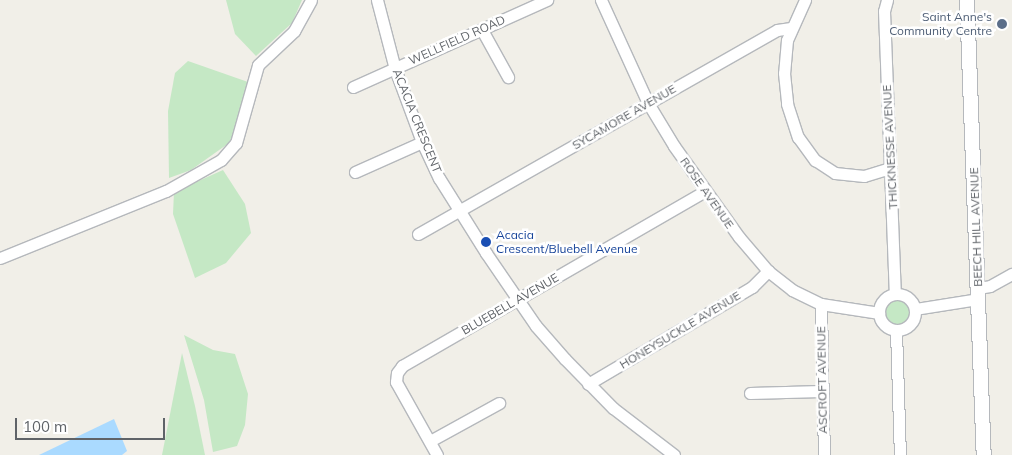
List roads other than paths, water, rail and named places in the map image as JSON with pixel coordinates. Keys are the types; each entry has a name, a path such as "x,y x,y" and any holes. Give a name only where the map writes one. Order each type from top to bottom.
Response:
{"street":[{"path":"0,258 166,191 221,160 236,142 258,65 294,31 311,0"},
{"name":"ACACIA CRESCENT","path":"377,0 395,69 422,142 459,211 536,326 588,384 631,423 674,455"},
{"name":"WELLFIELD ROAD","path":"353,87 548,0"},
{"name":"ROSE AVENUE","path":"602,0 648,103 705,191 768,271 792,290 821,304 879,313"},
{"path":"805,0 791,28 785,54 784,88 792,121 807,151 825,167 845,176 864,176 891,168"},
{"name":"THICKNESSE AVENUE","path":"887,0 884,11 895,294"},
{"name":"BEECH HILL AVENUE","path":"967,0 984,455"},
{"name":"SYCAMORE AVENUE","path":"418,234 777,30 791,28"},
{"path":"482,30 508,77"},
{"path":"355,172 422,142"},
{"name":"BLUEBELL AVENUE","path":"437,455 396,382 397,373 402,366 705,191"},
{"name":"HONEYSUCKLE AVENUE","path":"588,384 752,287 768,271"},
{"path":"914,309 978,294 1012,274"},
{"path":"895,294 907,298 914,309 911,322 896,330 883,323 879,313 882,302 895,294"},
{"name":"ASCROFT AVENUE","path":"821,304 821,391 824,455"},
{"path":"896,330 900,455"},
{"path":"750,393 821,391"},
{"path":"430,441 499,403"}],"water":[{"path":"114,419 127,451 122,455 39,455"}],"place":[{"name":"Saint Anne's Community Centre","path":"1002,24"},
{"name":"Acacia Crescent/Bluebell Avenue","path":"486,242"}]}
